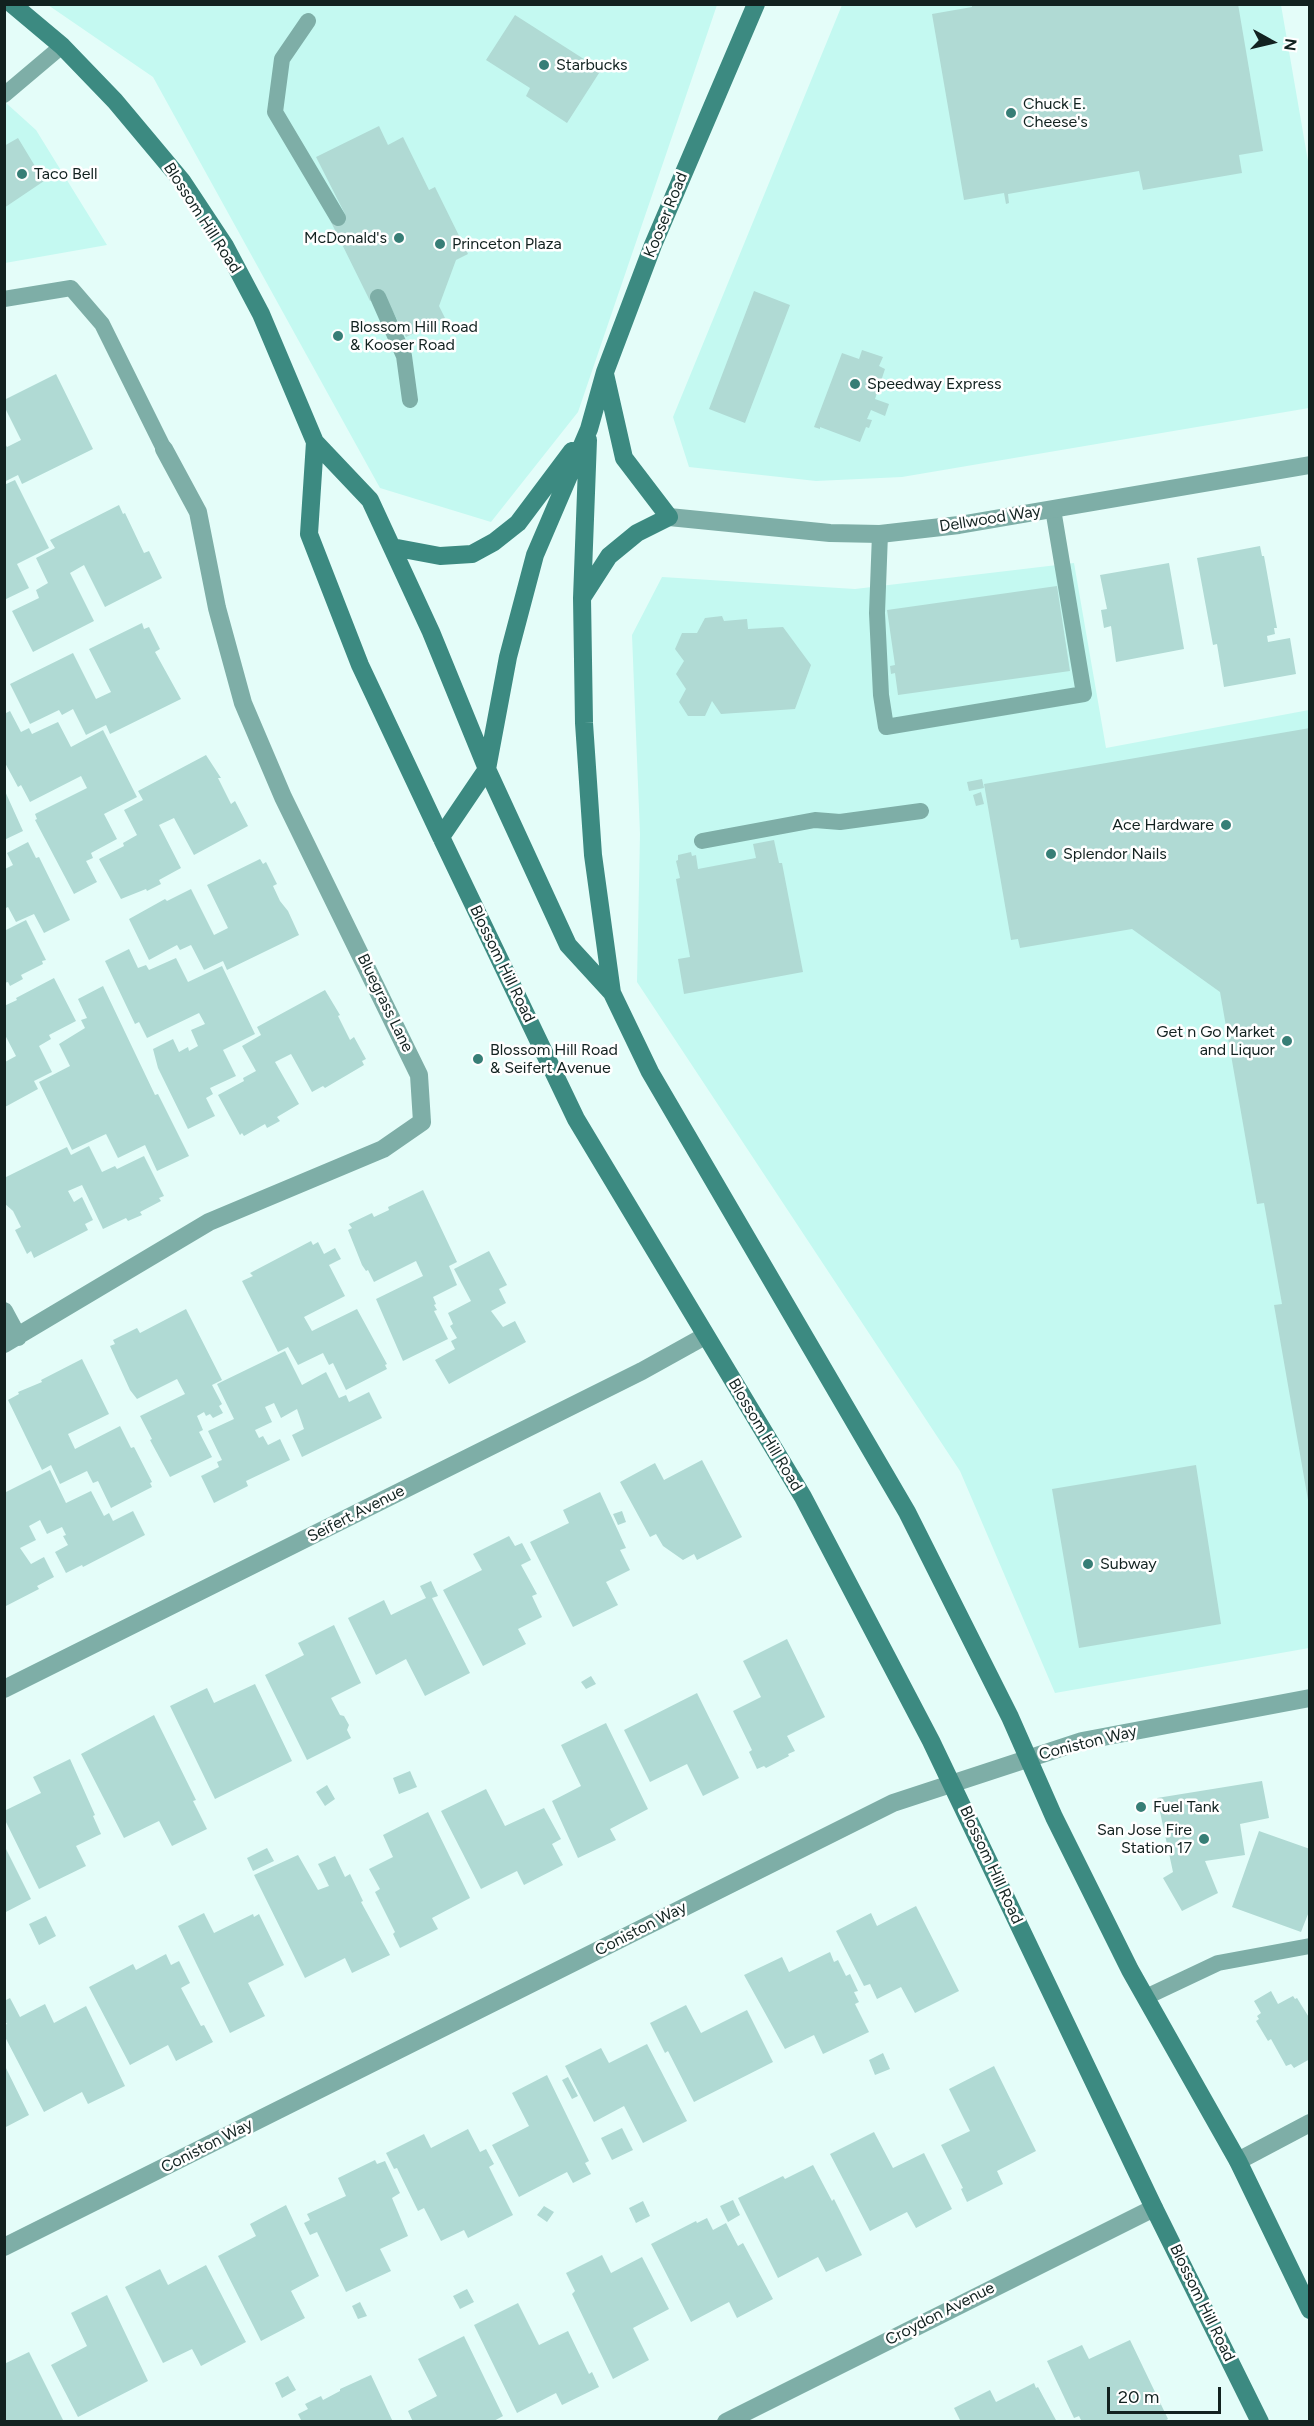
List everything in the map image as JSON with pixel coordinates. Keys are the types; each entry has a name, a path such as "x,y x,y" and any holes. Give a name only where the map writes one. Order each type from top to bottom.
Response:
{"main road":[{"name":"Blossom Hill Road","path":"12,4 62,46 115,101 182,181 225,246 261,314 315,442 370,500 431,632 487,769 568,945 612,993 666,1101 906,1512 1005,1706 1054,1817 1146,1997 1238,2161 1310,2310"},
{"name":"Kooser Road","path":"589,429 605,372 658,234 756,4"},
{"path":"582,598 609,556 637,533 669,517 624,458 605,372"},
{"path":"392,547 440,556 472,554 494,542 518,523 589,429"},
{"path":"589,429 582,598 587,794 612,993"},
{"path":"441,837 487,769 508,657 535,555 589,429"},
{"name":"Blossom Hill Road","path":"315,442 309,534 360,665 441,837 576,1119 802,1497 952,1783 1154,2208 1260,2421"}],"street":[{"name":"Bluegrass Lane","path":"11,1341 209,1222 383,1149 422,1122 420,1075 283,797 243,703 217,608 198,512 164,449"},
{"name":"Dellwood Way","path":"669,517 830,533 880,534 958,525 1310,465"},
{"path":"4,1311 11,1341"},
{"name":"Seifert Avenue","path":"4,1689 632,1376 705,1336"},
{"name":"Coniston Way","path":"4,2247 882,1808 1082,1741 1310,1698"},
{"path":"1238,2161 1310,2123"},
{"name":"Croydon Avenue","path":"726,2421 1154,2208"}],"lane":[{"path":"308,21 282,59 275,112 338,218"},
{"path":"4,95 62,46"},
{"path":"4,299 71,288 102,324 164,449"},
{"path":"378,297 404,356 410,400"},
{"path":"880,534 878,613 881,695 886,727 1084,694 1053,509"},
{"path":"702,841 815,819 840,822 921,811"},
{"path":"1146,1997 1218,1963 1310,1946"}],"shaded area":[{"name":"Princeton Plaza","path":"48,5 717,5 578,412 491,522 380,488 153,77"},
{"path":"842,5 1281,5 1309,167 1309,408 902,477 816,481 689,467 673,417"},
{"path":"5,102 36,130 107,245 5,263"},
{"path":"1074,563 1106,748 1309,710 1309,1648 1055,1693 960,1471 637,982 640,834 632,635 662,577 855,589"}],"building":[{"path":"972,4 1238,4 1263,151 1239,155 1242,173 1143,190 1139,171 1008,194 1009,203 1006,204 1004,193 964,200 932,14 972,7"},
{"name":"Starbucks","path":"515,15 601,70 567,123 526,96 530,88 486,60"},
{"name":"McDonald's","path":"379,126 388,145 403,137 429,190 435,187 468,254 456,260 439,306 445,318 406,337 384,294 370,301 331,222 345,214 316,157"},
{"name":"Taco Bell","path":"18,138 44,181 4,208 4,146"},
{"path":"754,291 790,305 745,423 709,409"},
{"name":"Speedway Express","path":"862,350 883,357 879,366 885,369 875,399 889,404 885,416 871,410 867,419 872,420 869,428 866,427 860,442 820,427 820,429 814,427 842,353 859,359"},
{"path":"56,374 93,449 22,484 18,475 4,482 4,442 7,447 21,440 4,406 4,400"},
{"path":"15,480 49,548 17,564 29,588 4,600 4,485"},
{"path":"119,505 144,553 149,551 162,578 105,607 84,565 70,573 94,621 33,652 12,611 39,598 36,590 48,583 36,558 55,548 50,540"},
{"path":"1260,546 1262,556 1264,556 1277,628 1274,628 1275,634 1267,636 1268,642 1290,638 1296,674 1224,687 1217,644 1213,645 1197,558"},
{"path":"1169,563 1184,649 1116,662 1111,626 1104,628 1101,610 1107,609 1100,575"},
{"path":"1057,586 1070,671 898,695 895,673 891,674 890,666 895,665 887,610"},
{"path":"722,616 724,621 747,619 748,629 783,627 811,665 795,709 721,714 712,701 705,716 688,716 679,702 686,689 676,674 684,661 675,649 682,633 697,633 705,618"},
{"path":"142,623 144,629 149,627 160,649 155,652 181,699 110,734 106,725 86,735 73,709 62,715 59,710 30,724 10,684 73,653 96,699 111,692 89,649"},
{"path":"10,711 21,732 29,728 32,734 58,722 71,747 103,730 137,797 104,814 117,839 91,853 93,858 86,861 97,882 74,894 35,820 37,819 35,814 87,788 81,776 30,802 21,785 18,787 4,761 4,714"},
{"path":"1310,728 1310,1500 1308,1500 1274,1305 1282,1304 1264,1203 1257,1204 1220,992 1132,929 1020,948 1018,939 1011,940 984,784"},
{"path":"206,755 221,778 218,778 231,804 235,801 248,826 194,855 174,818 159,825 181,868 159,880 161,884 121,899 99,859 124,846 123,843 137,835 124,810 143,800 138,791"},
{"path":"982,779 984,788 969,791 967,782"},
{"path":"4,789 23,831 4,840"},
{"path":"981,792 984,804 976,806 973,795"},
{"path":"774,840 779,863 782,863 803,972 684,994 678,959 690,957 676,879 680,878 676,861 678,855 691,852 692,856 696,855 698,869 756,858 753,844"},
{"path":"28,842 36,858 39,857 70,920 44,933 34,914 16,922 8,907 4,909 5,869 13,865 7,853"},
{"path":"260,859 263,864 266,862 277,884 273,886 299,935 227,970 223,961 204,970 191,945 180,950 177,945 149,960 129,919 165,899 167,901 191,889 214,935 228,928 207,885"},
{"path":"26,920 46,960 42,961 43,964 21,975 23,979 10,986 8,982 4,983 4,931"},
{"path":"129,949 138,968 146,965 149,970 176,958 188,982 222,966 255,1034 223,1050 236,1076 210,1088 213,1094 206,1098 215,1116 188,1129 158,1068 153,1049 173,1039 179,1052 188,1047 189,1051 198,1046 191,1030 205,1024 199,1013 147,1038 139,1022 135,1024 105,961"},
{"path":"54,978 76,1021 49,1035 51,1039 39,1046 52,1072 34,1081 38,1089 5,1107 5,1062 16,1056 4,1033 4,1006"},
{"path":"103,986 155,1095 158,1094 189,1156 157,1171 145,1145 118,1158 106,1134 72,1150 39,1082 70,1066 59,1044 85,1028 81,1020 87,1018 78,999"},
{"path":"325,990 340,1015 338,1016 350,1040 354,1037 366,1059 362,1061 364,1065 325,1088 323,1086 312,1092 291,1054 275,1062 299,1104 277,1117 280,1121 267,1128 265,1124 244,1136 242,1133 240,1135 218,1095 244,1081 243,1078 256,1071 242,1046 261,1035 257,1027"},
{"path":"89,1146 102,1172 115,1166 117,1169 144,1156 164,1196 159,1198 161,1201 140,1212 142,1215 128,1221 126,1218 103,1229 82,1185 68,1191 74,1202 82,1197 93,1220 85,1224 88,1230 34,1258 31,1251 27,1254 15,1230 21,1227 13,1211 4,1203 4,1178 67,1147 71,1155"},
{"path":"423,1190 457,1262 449,1266 457,1285 433,1297 437,1310 434,1311 448,1339 403,1361 376,1299 423,1276 416,1261 374,1282 368,1270 366,1271 362,1265 348,1230 352,1228 349,1224 372,1213 374,1217 389,1210 388,1207"},
{"path":"311,1241 313,1245 318,1242 324,1254 335,1248 341,1259 329,1265 345,1296 304,1317 312,1331 357,1309 387,1364 385,1365 387,1369 346,1390 333,1363 329,1365 323,1353 298,1365 288,1347 278,1352 242,1281 253,1276 250,1273"},
{"path":"489,1251 507,1285 499,1289 506,1303 491,1311 503,1327 515,1321 526,1342 449,1384 435,1360 455,1349 451,1341 457,1338 450,1326 453,1324 448,1313 471,1301 454,1269"},
{"path":"186,1309 222,1380 212,1385 222,1404 219,1406 223,1413 213,1418 210,1414 206,1416 204,1412 197,1416 203,1430 199,1432 212,1457 170,1477 140,1416 185,1394 177,1379 137,1399 130,1390 110,1346 115,1344 113,1340 137,1328 140,1333"},
{"path":"285,1351 302,1385 326,1372 339,1398 346,1395 349,1402 369,1392 382,1418 302,1457 292,1435 304,1429 297,1409 281,1418 274,1403 265,1407 272,1422 255,1430 259,1438 263,1436 268,1445 280,1439 290,1460 246,1481 248,1486 214,1503 201,1476 219,1467 217,1462 222,1460 208,1431 234,1419 217,1384"},
{"path":"82,1359 109,1414 68,1434 75,1449 120,1426 152,1482 150,1483 152,1487 111,1508 98,1481 93,1483 87,1471 60,1484 51,1465 42,1470 8,1400 19,1394 18,1392 42,1382 41,1380"},
{"path":"702,1460 742,1537 697,1560 694,1554 683,1560 663,1546 656,1534 650,1537 620,1482 655,1463 664,1480"},
{"path":"1196,1465 1221,1624 1079,1648 1052,1489"},
{"path":"50,1470 66,1503 91,1491 104,1516 109,1513 113,1521 133,1511 145,1535 83,1567 82,1565 66,1573 55,1552 68,1545 63,1536 66,1535 62,1527 47,1534 40,1520 29,1526 36,1540 20,1548 31,1564 44,1557 54,1577 37,1586 39,1589 4,1607 4,1493"},
{"path":"600,1492 626,1548 620,1550 630,1570 606,1582 618,1605 573,1627 530,1542 569,1523 563,1510"},
{"path":"622,1511 626,1522 618,1525 613,1514"},
{"path":"509,1536 515,1546 522,1543 531,1560 521,1565 537,1594 532,1596 542,1617 518,1629 526,1644 483,1666 443,1590 482,1570 473,1554"},
{"path":"431,1581 438,1596 432,1598 470,1673 425,1696 406,1659 376,1675 348,1618 384,1600 391,1615 426,1598 420,1586"},
{"path":"334,1625 361,1683 331,1698 340,1715 344,1716 349,1725 347,1730 351,1738 307,1760 265,1675 304,1655 298,1643"},
{"path":"787,1639 825,1717 787,1736 795,1751 788,1754 789,1756 766,1768 764,1766 757,1769 749,1752 752,1750 733,1711 761,1697 743,1661"},
{"path":"591,1676 596,1684 586,1689 581,1682"},
{"path":"255,1684 292,1761 215,1799 170,1706 207,1688 214,1703"},
{"path":"697,1693 739,1778 703,1796 687,1764 650,1782 624,1730"},
{"path":"154,1715 196,1800 193,1801 207,1829 172,1846 159,1821 124,1838 81,1754"},
{"path":"606,1723 648,1809 610,1829 616,1840 578,1858 552,1801 581,1786 561,1745"},
{"path":"70,1759 101,1834 76,1846 86,1866 39,1889 4,1818 4,1811 41,1793 33,1777"},
{"path":"410,1771 417,1787 399,1794 393,1778"},
{"name":"San Jose Fire Station 17","path":"1262,1781 1269,1818 1240,1824 1245,1855 1205,1861 1218,1893 1182,1911 1163,1878 1173,1872 1157,1798"},
{"path":"327,1785 335,1799 325,1806 316,1792"},
{"path":"486,1789 505,1826 544,1808 561,1839 552,1844 563,1865 524,1885 517,1871 481,1889 441,1811"},
{"path":"428,1812 470,1898 432,1918 438,1929 400,1948 393,1934 395,1932 375,1892 380,1889 369,1869 393,1857 383,1835"},
{"path":"1259,1831 1310,1849 1310,1909 1301,1932 1232,1907"},
{"path":"4,1845 31,1899 4,1913"},
{"path":"267,1848 274,1861 253,1871 247,1858"},
{"path":"298,1855 318,1890 329,1886 318,1864 335,1856 345,1877 350,1874 363,1901 361,1902 390,1955 352,1973 345,1958 305,1978 254,1875"},
{"path":"916,1906 959,1991 915,2013 901,1987 877,1999 870,1984 864,1986 836,1931 871,1913 877,1926"},
{"path":"204,1913 214,1933 253,1914 254,1917 259,1914 284,1965 248,1983 265,2016 230,2033 178,1926"},
{"path":"46,1916 56,1936 39,1945 29,1924"},
{"path":"830,1952 834,1962 838,1960 846,1976 850,1974 858,1991 854,1992 859,2002 855,2004 869,2032 823,2054 814,2035 785,2049 744,1975 782,1957 789,1972"},
{"path":"166,1954 171,1965 179,1961 190,1983 181,1988 201,2026 204,2025 213,2042 176,2061 168,2045 130,2065 89,1987 133,1964 136,1970"},
{"path":"1271,1991 1278,2004 1293,1996 1297,1998 1310,2019 1310,2059 1294,2068 1291,2064 1286,2066 1271,2039 1268,2041 1256,2021 1259,2019 1257,2016 1261,2013 1254,2001"},
{"path":"10,1998 20,2017 45,2004 54,2023 86,2006 125,2086 88,2104 82,2092 44,2112 4,2035 4,2025 7,2024 4,2020 4,2001"},
{"path":"686,2005 701,2033 747,2010 773,2062 694,2102 668,2051 665,2053 650,2023"},
{"path":"647,2044 687,2121 643,2143 624,2106 594,2122 565,2066 601,2048 609,2063"},
{"path":"883,2053 890,2069 875,2075 869,2060"},
{"path":"4,2064 29,2115 4,2128"},
{"path":"994,2066 1036,2151 997,2171 1003,2184 967,2202 961,2189 963,2188 941,2145 970,2131 949,2089"},
{"path":"547,2075 589,2161 585,2163 591,2174 573,2183 567,2172 519,2197 492,2145 529,2126 512,2093"},
{"path":"568,2077 578,2096 572,2099 562,2080"},
{"path":"622,2128 633,2150 612,2160 601,2138"},
{"path":"468,2129 480,2152 486,2149 494,2164 489,2167 513,2215 468,2238 464,2230 441,2241 424,2208 418,2211 397,2168 394,2169 386,2153 424,2134 431,2148"},
{"path":"874,2132 893,2168 924,2153 952,2209 916,2228 907,2212 870,2231 830,2154"},
{"path":"375,2160 377,2164 385,2161 400,2193 392,2198 408,2236 380,2249 391,2271 346,2292 317,2232 310,2235 304,2223 310,2220 307,2214 346,2196 338,2178"},
{"path":"813,2165 832,2201 834,2199 862,2255 826,2272 818,2257 778,2278 738,2198 783,2176 785,2179"},
{"path":"733,2200 740,2215 728,2222 720,2206"},
{"path":"643,2201 650,2216 636,2223 629,2208"},
{"path":"286,2205 319,2276 291,2291 305,2318 261,2341 218,2256 256,2236 250,2224"},
{"path":"544,2206 554,2212 547,2222 537,2215"},
{"path":"707,2218 713,2230 726,2223 738,2246 743,2243 773,2299 737,2318 729,2302 691,2322 651,2244 696,2221 697,2223"},
{"path":"602,2255 611,2273 642,2257 669,2309 633,2328 649,2360 613,2379 572,2294 575,2291 566,2273"},
{"path":"206,2265 246,2342 201,2366 192,2349 163,2363 125,2287 160,2269 168,2285"},
{"path":"467,2289 474,2302 460,2309 453,2296"},
{"path":"107,2295 148,2381 78,2417 51,2365 87,2346 71,2313"},
{"path":"360,2302 367,2316 358,2319 352,2306"},
{"path":"518,2303 539,2345 568,2331 589,2374 592,2372 599,2387 562,2405 556,2393 517,2413 474,2325"},
{"path":"464,2336 503,2416 492,2422 413,2422 408,2411 437,2396 418,2359"},
{"path":"1130,2340 1168,2419 1163,2422 1082,2422 1079,2416 1074,2418 1047,2361 1082,2345 1089,2359"},
{"path":"29,2352 64,2422 4,2422 4,2364"},
{"path":"371,2375 393,2422 302,2422 298,2414 308,2409 305,2404 321,2396 323,2400 340,2389"},
{"path":"288,2376 296,2390 282,2398 275,2383"},
{"path":"1034,2383 1057,2422 961,2422 954,2408 990,2390 996,2402"}],"place":[{"name":"Starbucks","path":"544,65"},
{"name":"Chuck E. Cheese's","path":"1011,113"},
{"name":"Taco Bell","path":"22,174"},
{"name":"McDonald's","path":"399,238"},
{"name":"Princeton Plaza","path":"440,244"},
{"name":"Blossom Hill Road & Kooser Road","path":"338,336"},
{"name":"Speedway Express","path":"855,384"},
{"name":"Ace Hardware","path":"1226,825"},
{"name":"Splendor Nails","path":"1051,854"},
{"name":"Get n Go Market and Liquor","path":"1287,1041"},
{"name":"Blossom Hill Road & Seifert Avenue","path":"478,1059"},
{"name":"Subway","path":"1088,1564"},
{"name":"Fuel Tank","path":"1141,1807"},
{"name":"San Jose Fire Station 17","path":"1204,1839"}]}
